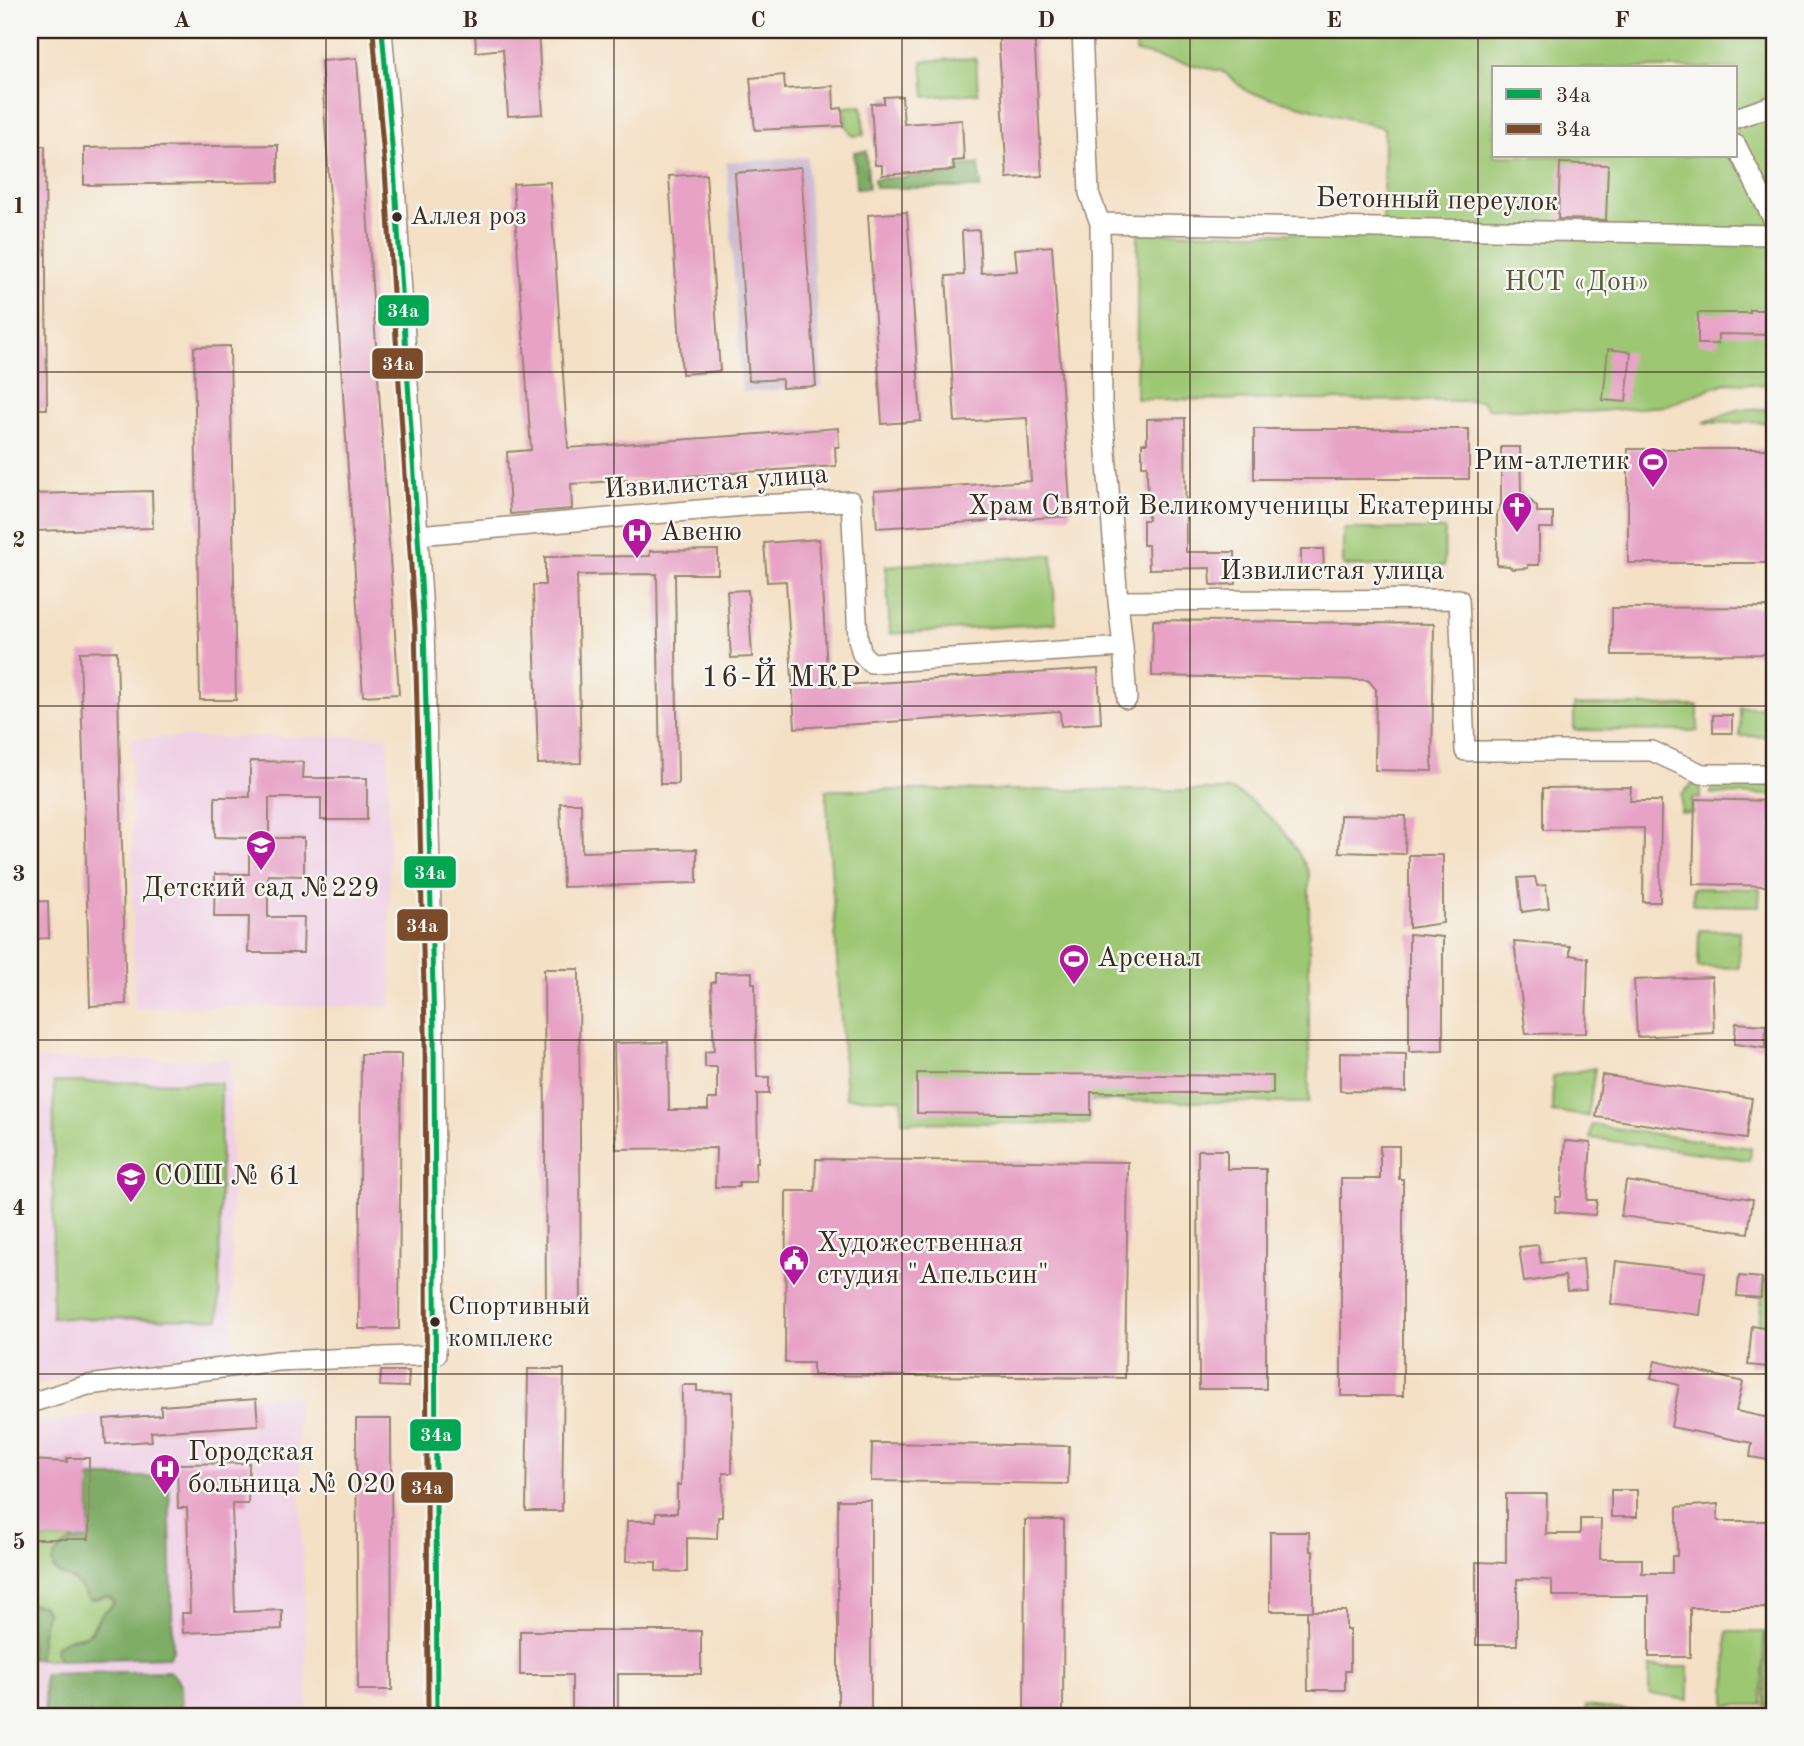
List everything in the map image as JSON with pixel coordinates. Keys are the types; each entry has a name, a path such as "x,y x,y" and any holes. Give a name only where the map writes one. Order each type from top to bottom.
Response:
{"street":[{"path":"30,1403 88,1385 264,1362 436,1355 433,990 424,628 394,169 382,30"},
{"path":"1082,30 1089,192 1100,223 1102,402 1127,699"},
{"path":"1738,117 1774,105"},
{"path":"1738,149 1774,221"},
{"name":"Бетонный переулок","path":"1100,223 1774,235"},
{"name":"Извилистая улица","path":"418,535 755,505 851,501 858,639 862,654 871,663 1123,647"},
{"name":"Извилистая улица","path":"1118,601 1459,599 1465,751 1652,751 1702,774 1774,774"}],"shaded area":[{"path":"807,157 822,387 742,392 726,162"},
{"name":"Детский сад №229","path":"388,736 391,1006 134,1008 131,738"},
{"name":"СОШ № 61","path":"230,1059 233,1348 79,1373 30,1388 30,1060"},
{"name":"Городская больница № 020","path":"297,1395 308,1716 30,1716 30,1427 163,1402"}],"green space":[{"name":"НСТ «Дон»","path":"1136,30 1774,30 1774,385 1725,383 1665,406 1587,412 1488,408 1482,401 1136,399 1138,232 1383,234 1384,128 1248,92 1224,72 1136,52"},
{"path":"976,58 978,93 925,97 922,61"},
{"path":"862,106 864,135 852,136 846,125 845,107"},
{"path":"866,151 869,188 856,188 854,152"},
{"path":"979,164 981,188 875,188 874,179 958,174 958,166"},
{"path":"1739,409 1774,409 1774,422 1703,423"},
{"path":"1343,529 1445,529 1444,566 1343,566"},
{"path":"1052,555 1056,623 890,634 886,566"},
{"path":"1574,705 1698,706 1698,731 1574,730"},
{"path":"1740,707 1774,707 1774,737 1740,736"},
{"path":"1692,784 1700,785 1700,798 1692,798 1692,813 1681,812 1682,794"},
{"path":"1711,784 1774,785 1774,795 1711,794"},
{"name":"Арсенал","path":"826,790 1232,790 1245,798 1278,825 1309,873 1309,1103 1090,1101 1089,1124 902,1122 902,1099 846,1098"},
{"path":"1693,888 1760,889 1759,906 1693,905"},
{"path":"1699,930 1740,931 1739,968 1698,967"},
{"path":"1595,1068 1588,1116 1552,1112 1553,1076"},
{"name":"СОШ № 61","path":"54,1082 221,1083 219,1319 52,1318"},
{"path":"1592,1125 1751,1148 1750,1160 1590,1138"},
{"path":"1764,1279 1774,1281 1774,1325 1759,1324"},
{"path":"89,1477 169,1477 173,1650 169,1657 60,1660 54,1649 65,1641 89,1634 114,1602 106,1596 91,1600 78,1583 59,1573 52,1563 54,1557 66,1545 89,1539"},
{"path":"30,1539 74,1539 59,1551 53,1569 79,1585 86,1596 97,1599 106,1596 114,1602 89,1633 70,1638 62,1660 38,1659 46,1611 30,1604 33,1551 30,1549"},
{"path":"30,1604 42,1605 46,1611 38,1659 30,1659"},
{"path":"1727,1632 1764,1632 1762,1705 1726,1705"},
{"path":"1766,1632 1774,1632 1774,1706 1765,1706"},
{"path":"1649,1667 1689,1667 1689,1700 1649,1694"},
{"path":"169,1671 180,1685 181,1716 45,1716 44,1674"},
{"path":"1586,1706 1674,1716 1618,1716 1585,1712"}],"building":[{"path":"475,30 538,30 543,114 508,116 503,49 476,52"},
{"path":"998,30 1034,30 1042,176 1007,178"},
{"path":"357,58 399,694 363,696 321,61"},
{"path":"784,75 785,89 833,86 834,109 842,108 843,126 755,130 750,78"},
{"path":"902,96 904,124 962,120 964,160 953,161 954,170 882,175 882,165 875,165 871,104 884,103 884,97"},
{"path":"278,145 278,182 84,185 84,148"},
{"path":"30,146 45,146 47,409 30,409"},
{"path":"1560,163 1608,165 1606,220 1558,219"},
{"path":"801,167 816,386 782,388 782,379 749,381 735,173"},
{"path":"706,174 720,371 682,374 669,176"},
{"path":"550,182 568,448 838,428 836,466 571,484 572,509 510,514 507,452 531,450 513,184"},
{"path":"907,212 921,421 882,424 868,215"},
{"path":"979,230 981,273 1017,271 1015,249 1052,246 1071,516 877,528 874,491 1031,481 1027,418 955,422 946,276 964,275 962,231"},
{"path":"1750,310 1774,310 1774,335 1718,334 1718,344 1698,344 1698,313 1750,313"},
{"path":"230,346 236,700 200,700 194,347"},
{"path":"1608,349 1631,352 1626,402 1603,400"},
{"path":"1185,418 1186,552 1235,552 1236,584 1211,585 1210,568 1149,569 1148,545 1143,545 1143,520 1148,520 1147,466 1142,466 1142,443 1147,443 1147,419"},
{"path":"1254,429 1469,429 1469,479 1254,479"},
{"name":"Храм Святой Великомученицы Екатерины","path":"1501,447 1520,447 1521,491 1537,507 1537,512 1553,512 1553,528 1539,528 1539,565 1528,565 1528,568 1512,569 1509,566 1497,565"},
{"path":"1628,449 1774,449 1774,563 1628,563"},
{"path":"152,491 153,528 30,531 30,494"},
{"path":"819,539 828,686 1098,669 1101,723 1061,726 1060,711 795,728 786,581 767,582 764,543"},
{"path":"1301,549 1323,549 1324,569 1301,569"},
{"path":"718,550 718,574 675,574 678,784 660,784 657,574 577,575 581,763 538,764 533,585 545,585 545,557 650,556 650,551"},
{"path":"748,590 752,657 731,658 727,591"},
{"path":"1774,607 1774,654 1612,655 1612,608"},
{"path":"1153,620 1434,624 1432,771 1375,770 1376,689 1368,680 1152,676"},
{"path":"117,651 126,1004 90,1006 80,652"},
{"path":"1713,715 1732,715 1732,733 1713,733"},
{"path":"250,761 304,762 303,778 367,778 367,820 321,820 321,798 269,798 269,838 304,838 304,876 268,875 268,917 304,917 303,953 248,953 249,917 214,917 215,874 249,874 249,838 215,837 215,797 250,797"},
{"path":"1631,787 1630,801 1661,801 1660,902 1643,902 1644,828 1543,830 1543,788"},
{"path":"1695,799 1773,801 1771,886 1693,884"},
{"path":"560,803 581,803 582,852 697,849 697,883 563,887"},
{"path":"1340,815 1406,816 1405,854 1339,852"},
{"path":"1409,855 1443,855 1443,923 1409,928"},
{"path":"1535,877 1537,886 1546,885 1549,908 1522,912 1518,878"},
{"path":"48,901 49,938 30,939 30,902"},
{"path":"1409,934 1443,937 1443,1051 1409,1052"},
{"path":"1514,942 1570,946 1570,955 1588,958 1586,1033 1526,1034"},
{"path":"544,969 579,969 581,1308 546,1308"},
{"path":"752,972 752,983 755,983 757,1077 769,1077 769,1094 757,1094 756,1182 739,1182 739,1187 715,1187 716,1148 616,1149 614,1043 668,1042 669,1110 708,1110 708,1099 717,1099 717,1067 705,1067 705,1052 714,1051 711,983 715,982 715,973"},
{"path":"1712,977 1714,1033 1637,1037 1634,980"},
{"path":"1736,1023 1766,1025 1765,1048 1734,1044"},
{"path":"1340,1053 1406,1054 1406,1092 1340,1091"},
{"path":"361,1054 401,1054 399,1329 359,1329"},
{"path":"917,1073 1273,1076 1273,1094 1091,1092 1091,1115 917,1113"},
{"path":"1602,1075 1752,1098 1746,1139 1596,1117"},
{"path":"1565,1141 1591,1143 1587,1200 1597,1200 1595,1215 1555,1212 1556,1197 1561,1197"},
{"path":"1380,1146 1399,1146 1399,1179 1403,1179 1403,1396 1341,1396 1341,1179 1380,1179"},
{"path":"1198,1150 1227,1150 1227,1169 1266,1169 1266,1389 1199,1389"},
{"path":"816,1159 1128,1162 1125,1378 813,1375 813,1363 785,1363 786,1191 815,1191"},
{"path":"1626,1181 1753,1199 1748,1233 1621,1216"},
{"path":"1538,1245 1541,1263 1583,1259 1586,1290 1567,1291 1565,1276 1524,1282 1519,1247"},
{"path":"1616,1261 1705,1272 1700,1315 1611,1304"},
{"path":"1739,1276 1762,1278 1761,1298 1737,1296"},
{"path":"1752,1326 1772,1329 1768,1367 1748,1365"},
{"path":"1655,1361 1743,1382 1736,1411 1774,1419 1774,1461 1750,1457 1752,1443 1671,1427 1679,1385 1651,1378"},
{"path":"528,1369 564,1369 562,1511 526,1511"},
{"path":"381,1371 409,1371 408,1387 380,1386"},
{"path":"682,1385 697,1385 697,1391 733,1392 732,1473 723,1473 722,1517 718,1517 717,1539 687,1538 687,1572 656,1571 656,1562 626,1561 627,1521 656,1521 656,1513 677,1513 677,1485 681,1485"},
{"path":"256,1399 258,1425 151,1432 152,1441 106,1444 104,1419 161,1415 161,1406"},
{"path":"356,1419 391,1419 392,1690 358,1690"},
{"path":"872,1443 1069,1446 1068,1484 871,1481"},
{"path":"67,1458 89,1458 89,1539 30,1539 30,1460 67,1462"},
{"path":"249,1463 248,1504 232,1504 235,1612 282,1610 282,1629 183,1633 182,1613 190,1613 187,1508 178,1508 177,1464"},
{"path":"1611,1490 1637,1490 1637,1517 1611,1517"},
{"path":"1506,1494 1547,1494 1546,1534 1580,1534 1580,1519 1601,1519 1600,1559 1642,1559 1642,1573 1672,1573 1672,1556 1677,1556 1677,1507 1718,1504 1718,1521 1774,1521 1774,1608 1690,1608 1690,1657 1649,1657 1649,1596 1552,1596 1552,1580 1517,1579 1517,1645 1476,1645 1476,1562 1506,1563"},
{"path":"838,1500 871,1500 871,1716 838,1716"},
{"path":"1025,1520 1064,1520 1063,1715 1024,1715"},
{"path":"1270,1532 1309,1532 1310,1551 1313,1551 1313,1611 1270,1611"},
{"path":"1307,1611 1346,1611 1346,1630 1350,1630 1350,1671 1345,1671 1345,1690 1308,1690"},
{"path":"520,1631 701,1631 701,1674 618,1674 618,1716 572,1716 572,1675 520,1675"}],"transit line":[{"name":"34а","path":"382,30 394,169 424,628 434,1030 437,1716"},
{"name":"34a","path":"373,31 385,170 415,628 425,1030 428,1716"}],"place":[{"name":"Аллея роз","path":"397,217"},
{"name":"Рим-атлетик","path":"1653,489"},
{"name":"Храм Святой Великомученицы Екатерины","path":"1517,534"},
{"name":"Авеню","path":"637,560"},
{"name":"Детский сад №229","path":"261,872"},
{"name":"Арсенал","path":"1074,986"},
{"name":"СОШ № 61","path":"131,1204"},
{"name":"Художественная студия \"Апельсин\"","path":"794,1287"},
{"name":"Спортивный комплекс","path":"435,1322"},
{"name":"Городская больница № 020","path":"165,1496"}],"district":[{"name":"16-Й МКР","path":"782,678"}]}
